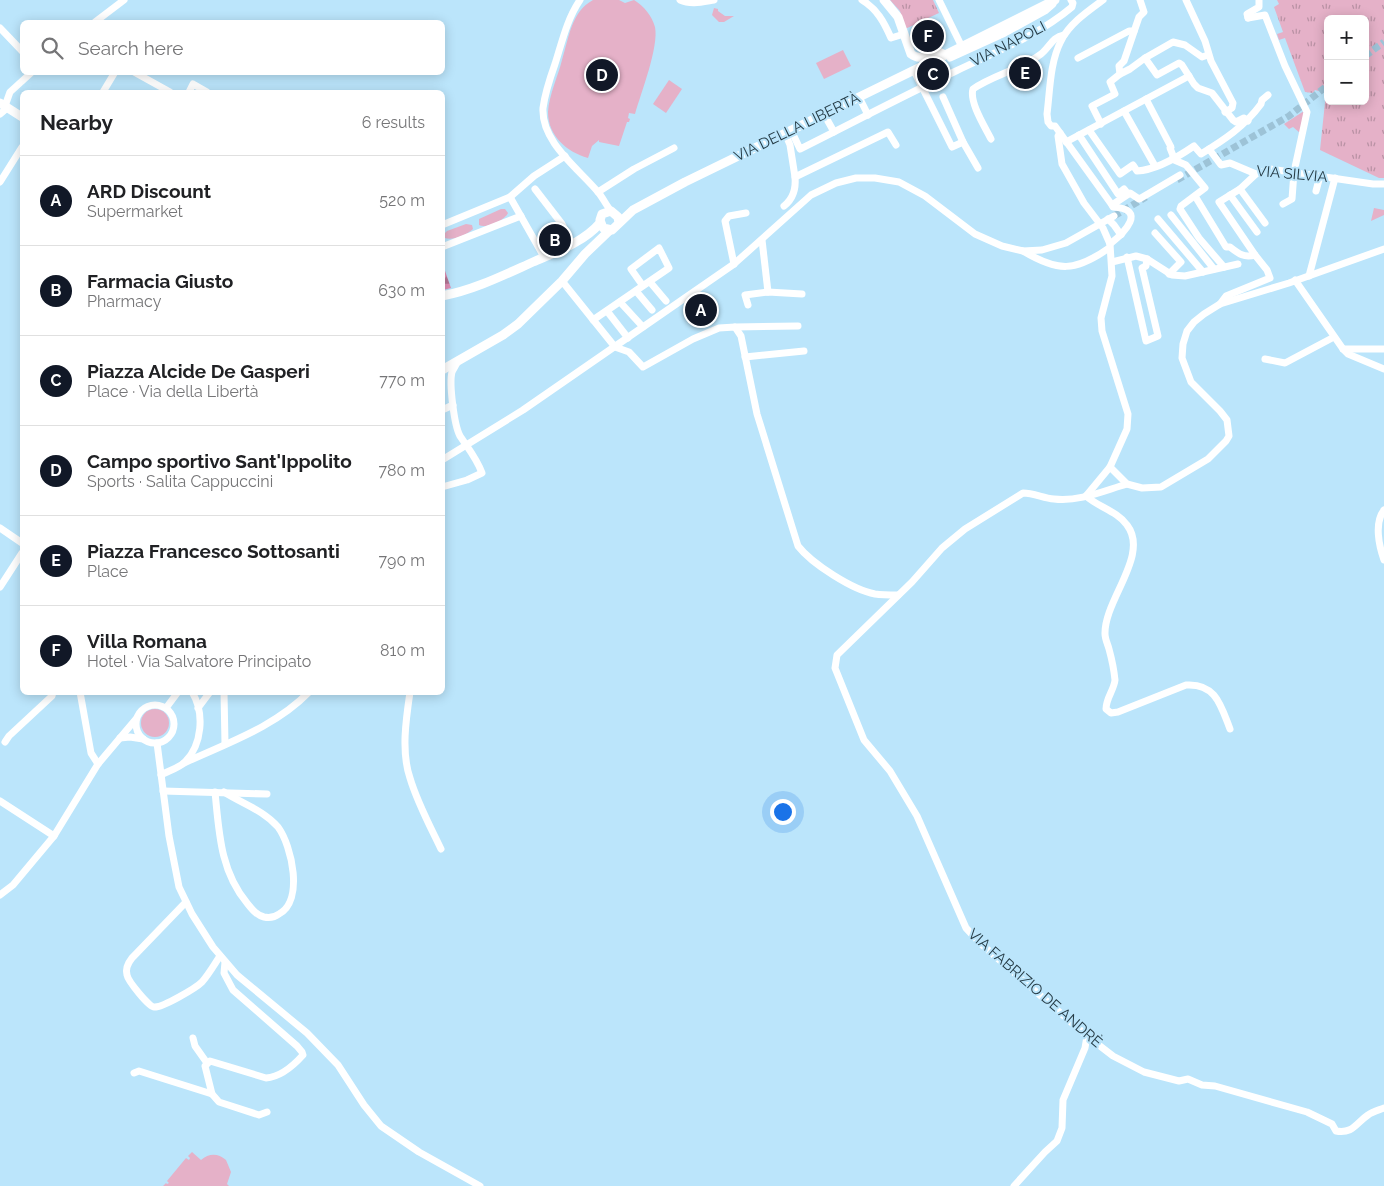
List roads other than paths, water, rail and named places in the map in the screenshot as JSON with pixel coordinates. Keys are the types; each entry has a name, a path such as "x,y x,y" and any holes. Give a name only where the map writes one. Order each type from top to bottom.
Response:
{"main road":[{"path":"884,0 896,13 911,54 921,58 937,51 948,56"},
{"name":"VIA DELLA LIBERTÀ","path":"445,296 456,294 497,279 572,244 610,217 633,210 685,182 824,114 948,56 962,47 1056,0"},
{"path":"3,108 20,116"},
{"path":"445,369 503,335 518,324 609,231 603,228 610,217"},
{"path":"445,360 458,360"}],"street":[{"path":"100,20 124,0"},
{"path":"580,0 567,26 545,95 544,122 552,140 599,194 610,217"},
{"path":"680,0 687,3 714,0"},
{"path":"862,0 876,10 891,38 904,34"},
{"path":"939,0 962,47"},
{"path":"788,132 800,150 923,89 955,71 948,56 1005,33 1045,11 1056,0"},
{"name":"VIA NAPOLI","path":"955,71 996,54 1029,37 1072,7 1073,3 1071,0"},
{"path":"445,458 523,410 734,264 811,196 825,188 856,178 875,178 899,182 925,196 975,234 1002,246 1023,251 1046,263 1062,268 1079,266 1109,246 1129,226 1132,220 1130,213 1126,209 1113,207 1056,126 1051,126 1048,122 1047,114 1054,56 1064,35 1076,22 1103,0"},
{"path":"1120,74 1119,66 1124,61 1139,17 1144,12 1140,0"},
{"path":"1186,0 1205,41 1208,55 1233,103 1232,108 1225,112"},
{"path":"1259,0 1259,7 1247,14 1248,18 1265,15 1285,66 1307,112 1294,172 1292,199 1283,204"},
{"path":"0,28 20,49"},
{"path":"1078,58 1129,31 1134,31"},
{"path":"991,139 976,109 972,92 976,87 1040,55 1058,36 1064,35"},
{"path":"1100,124 1092,106 1115,94 1110,82 1145,58 1173,42 1185,45 1202,57 1208,55"},
{"path":"1145,58 1157,76 1179,63 1198,88 1212,93 1225,112 1236,122 1244,118 1248,121"},
{"path":"914,71 952,147 963,142"},
{"path":"3,108 10,92 29,75"},
{"path":"104,90 113,75"},
{"path":"139,75 166,90"},
{"path":"1066,142 1189,76"},
{"path":"190,90 193,84 204,90"},
{"path":"1089,130 1120,174 1133,165 1137,171 1147,171 1194,146 1201,154 1209,149 1237,131 1248,121 1262,100 1268,95"},
{"path":"859,97 868,115"},
{"path":"943,97 963,142 978,168"},
{"path":"1146,100 1171,147 1173,158 1186,165 1205,188 1181,206 1180,209 1200,238 1224,267"},
{"path":"1124,111 1155,166"},
{"path":"824,114 834,132"},
{"path":"784,206 793,195 795,177 788,132"},
{"path":"795,177 888,132 896,145"},
{"path":"1060,133 1058,136 1062,164 1074,187 1103,228 1109,246 1112,276 1101,318 1102,331 1128,414 1127,429 1110,467 1086,496"},
{"path":"1078,135 1118,194 1124,189 1128,194"},
{"path":"599,194 634,169 674,148"},
{"name":"VIA SILVIA","path":"1209,149 1221,165 1230,163 1256,174 1270,169 1384,184"},
{"path":"0,182 20,150"},
{"path":"445,224 510,197 534,176 565,156"},
{"path":"1220,304 1226,296 1270,278 1267,270 1255,256 1219,202 1240,189 1256,174"},
{"path":"1112,205 1128,194 1134,194 1139,199 1180,175"},
{"path":"1316,191 1320,176"},
{"path":"1309,276 1335,178"},
{"path":"535,189 562,224 572,244"},
{"path":"1240,189 1265,222"},
{"path":"1230,195 1257,232"},
{"path":"1195,196 1226,247 1230,247 1240,255 1255,256"},
{"path":"510,197 544,257"},
{"path":"734,264 725,221 729,216 746,213"},
{"path":"1171,215 1214,269"},
{"path":"445,246 521,216"},
{"path":"1023,251 1042,250 1066,243 1109,219 1121,235"},
{"path":"1158,219 1203,272"},
{"path":"1155,233 1181,262 1169,274"},
{"path":"762,240 768,292"},
{"path":"593,320 650,282 669,268 659,248 631,269 643,286"},
{"path":"735,327 741,336 757,414 798,546 811,560 857,588 874,594 898,595 942,548 965,529 1016,496 1023,493 1032,493 1052,499 1065,500 1126,484 1142,488 1161,487 1208,459 1223,445 1229,436 1227,420 1191,382 1182,358 1183,344 1187,331 1199,318 1220,304 1309,276 1384,249"},
{"path":"1042,250 1042,256 1046,263"},
{"path":"1112,262 1136,256 1147,259 1169,274 1185,276 1238,264"},
{"path":"1127,257 1146,340 1158,336 1142,268 1146,266 1147,259"},
{"path":"1295,280 1343,349 1348,354 1384,369"},
{"path":"562,281 615,347 629,352 643,367 693,339 719,328 798,326"},
{"path":"650,282 666,301"},
{"path":"636,291 652,310"},
{"path":"748,306 745,295 768,292 802,294"},
{"path":"620,302 643,327"},
{"path":"607,311 628,338"},
{"path":"1264,359 1285,363 1334,336"},
{"path":"1343,349 1384,349"},
{"path":"745,357 804,351"},
{"path":"445,486 468,480 482,473 459,434 451,386 452,372 458,360"},
{"path":"445,376 451,386"},
{"path":"445,409 453,405"},
{"path":"1110,467 1126,484"},
{"path":"1086,496 1093,503 1126,523 1134,540 1133,552 1111,607 1105,634 1115,680 1106,702 1106,709 1111,713 1118,712 1191,685 1214,693 1230,729"},
{"path":"1384,510 1380,518 1378,531 1384,560"},
{"path":"0,528 20,542"},
{"path":"0,587 20,556"},
{"name":"VIA FABRIZIO DE ANDRÈ","path":"898,595 837,655 834,662 835,668 864,740 890,772 917,816 966,928 980,943 1087,1036 1114,1056 1144,1072 1179,1080 1188,1079 1202,1085 1216,1086 1307,1112 1332,1124 1336,1131 1343,1133 1351,1131 1369,1114 1384,1108"},
{"path":"5,742 52,695"},
{"path":"81,695 91,752 98,764"},
{"path":"166,708 176,695"},
{"path":"184,763 194,750 199,733 200,714 193,695"},
{"path":"198,708 208,695"},
{"path":"224,695 225,744"},
{"path":"161,775 267,725 297,704 306,695"},
{"path":"410,695 407,712 406,756 409,777 441,849"},
{"path":"0,895 13,885 54,836 98,764 142,710 147,706 160,705 166,708 174,719 172,732 168,738 157,743 147,742 130,736 120,738"},
{"path":"136,719 136,730 143,739"},
{"path":"157,743 169,836 179,887 203,931 223,959 237,975 307,1034 338,1065 364,1105 381,1126 419,1152 480,1186"},
{"path":"163,791 267,794"},
{"path":"215,792 219,838 225,864 237,891 254,912 264,918 274,917 282,913 289,904 293,891 294,880 290,855 284,839 278,828 262,812 224,792"},
{"path":"0,801 54,836"},
{"path":"186,902 127,965 126,974 130,981 151,1006 157,1007 177,998 201,983 223,959"},
{"path":"207,1063 210,1061 271,1078 284,1072 303,1055 296,1046 233,990 224,973 223,959"},
{"path":"1014,1186 1057,1141 1062,1128 1063,1100 1086,1048 1087,1036"},
{"path":"193,1038 195,1046 207,1063"},
{"path":"207,1063 205,1066 212,1094 219,1102 259,1115 267,1112"},
{"path":"134,1073 139,1071 212,1094"}],"tunnel":[{"path":"1369,53 1384,42"},
{"path":"1177,180 1289,116 1324,88"},
{"path":"1114,216 1146,197"}],"place":[{"name":"Villa Romana","path":"928,36"},
{"name":"Piazza Francesco Sottosanti","path":"1025,73"},
{"name":"Piazza Alcide De Gasperi","path":"933,74"},
{"name":"Campo sportivo Sant'Ippolito","path":"602,75"},
{"name":"Farmacia Giusto","path":"555,240"},
{"name":"ARD Discount","path":"701,310"}]}
